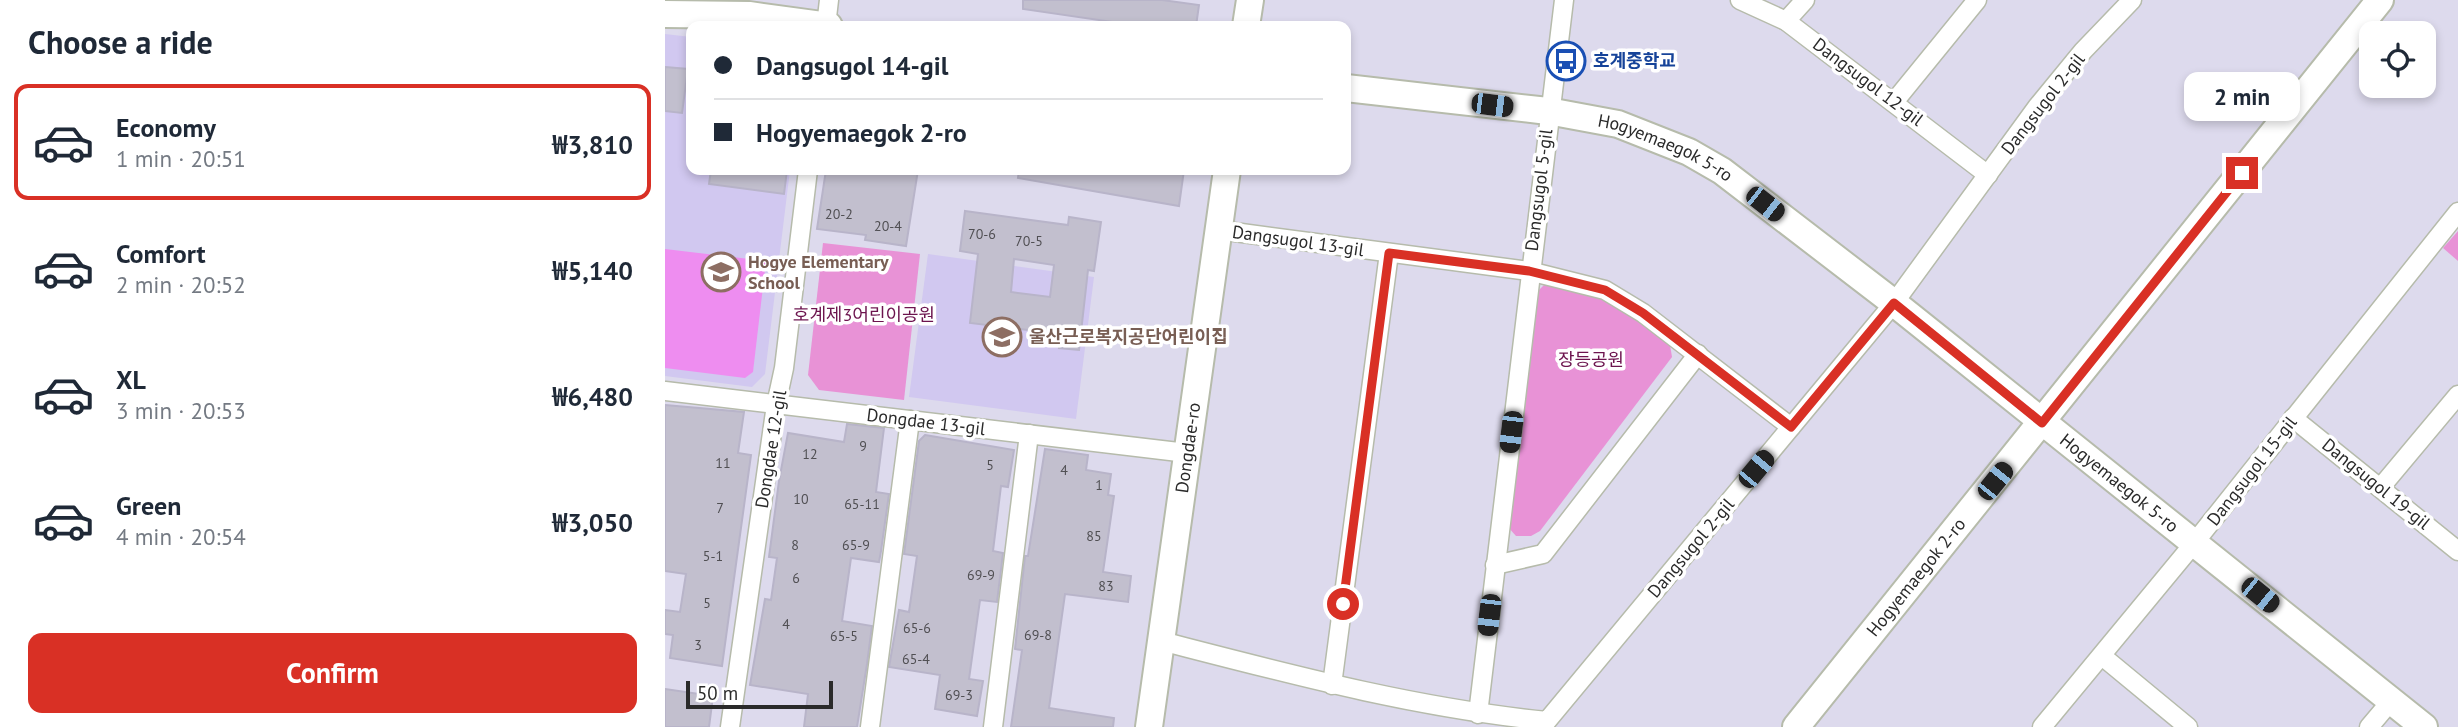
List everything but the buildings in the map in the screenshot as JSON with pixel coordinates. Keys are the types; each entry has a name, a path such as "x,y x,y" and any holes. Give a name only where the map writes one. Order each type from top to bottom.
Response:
{"street":[{"path":"827,21 829,0"},
{"path":"1247,21 1250,0"},
{"name":"Dangsugol 5-gil","path":"1478,714 1548,111 1564,0"},
{"name":"Dangsugol 12-gil","path":"1740,0 1786,21 1988,175"},
{"path":"1786,21 1805,0"},
{"path":"1894,102 1977,0"},
{"name":"Dangsugol 2-gil","path":"1161,641 1332,685 1478,714 1547,721 1894,303 2052,88 2132,0"},
{"name":"Hogyemaegok 2-ro","path":"1796,727 2380,0"},
{"path":"665,14 749,15 792,21"},
{"name":"Hogyemaegok 5-ro","path":"1351,89 1548,111 1618,124 1689,152 1722,171 1894,303 2424,727"},
{"name":"Dongdae 12-gil","path":"730,727 776,405 784,368 807,175"},
{"name":"Dongdae-ro","path":"1149,727 1226,175"},
{"name":"Dangsugol 15-gil","path":"2042,727 2195,542 2458,212"},
{"name":"Dangsugol 13-gil","path":"1219,230 1529,271 1605,290 1643,313 1791,427"},
{"path":"1332,685 1389,253"},
{"path":"1495,565 1543,554 1698,354"},
{"name":"Dongdae 13-gil","path":"665,391 1187,453"},
{"path":"2381,487 2458,395"},
{"name":"Dangsugol 19-gil","path":"2293,418 2458,551"},
{"path":"870,727 910,420"},
{"path":"993,727 1030,434"},
{"path":"2102,656 2188,727"},
{"path":"2369,727 2391,701"}],"shaded area":[{"name":"Hogye Elementary School","path":"665,34 686,36 686,175 789,175 765,374 752,387 665,376"},
{"path":"665,249 766,261 753,372 745,378 665,368"},
{"name":"울산근로복지공단어린이집","path":"928,254 1094,277 1076,419 909,397"}],"green space":[{"path":"2458,231 2458,261 2443,248"},
{"name":"호계제3어린이공원","path":"823,243 920,254 904,400 819,390 808,375"},
{"name":"장등공원","path":"1547,282 1608,300 1669,339 1672,357 1540,531 1531,536 1516,536 1508,527 1537,292"}],"place":[{"name":"호계중학교","path":"1566,61"},
{"name":"Hogye Elementary School","path":"721,272"},
{"name":"울산근로복지공단어린이집","path":"1002,337"}],"route":[{"path":"1343,604 1389,253 1529,271 1605,290 1643,313 1791,427 1894,303 2042,423 2242,173"}]}
